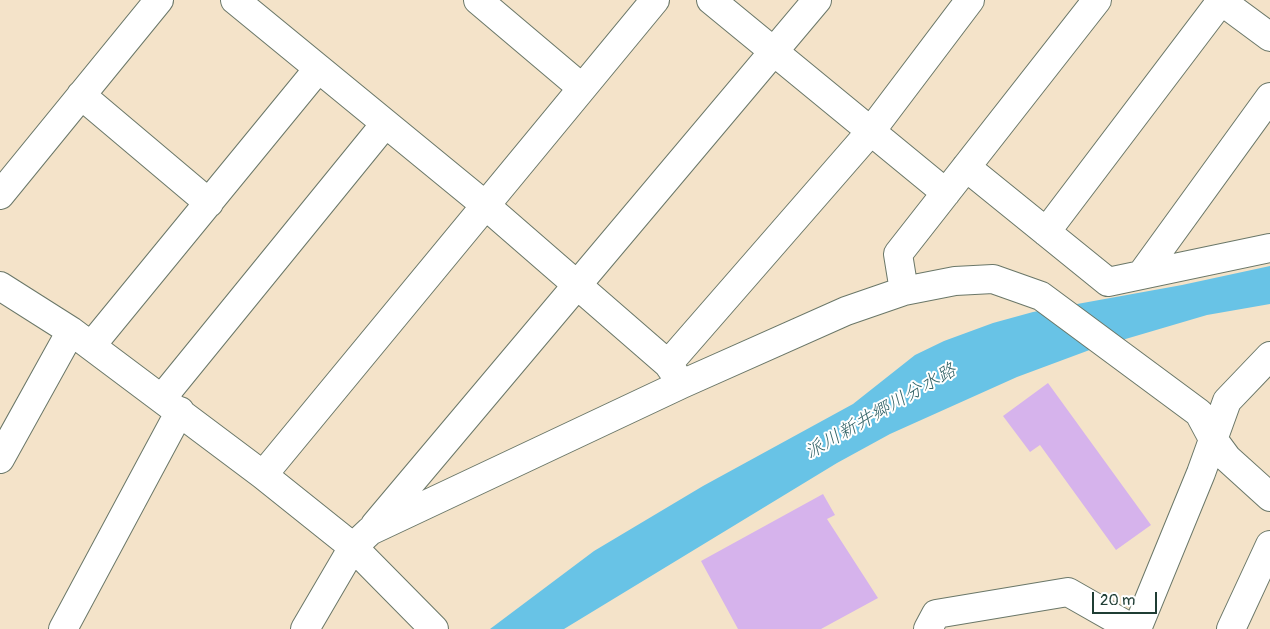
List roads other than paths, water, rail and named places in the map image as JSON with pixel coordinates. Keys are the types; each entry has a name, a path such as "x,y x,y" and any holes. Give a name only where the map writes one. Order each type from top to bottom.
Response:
{"street":[{"path":"0,195 159,0"},
{"path":"235,0 485,205 675,374"},
{"path":"478,0 582,88"},
{"path":"263,475 655,0"},
{"path":"711,0 946,193"},
{"path":"304,629 362,539 578,286 817,0"},
{"path":"675,374 870,131 970,0"},
{"path":"904,290 898,254 1097,0"},
{"path":"1046,232 1220,0 1270,37"},
{"path":"0,459 81,339 209,203 318,69"},
{"path":"81,96 209,203"},
{"path":"1141,276 1270,97"},
{"path":"63,629 171,405 385,124"},
{"path":"966,167 1108,282 1270,248"},
{"path":"362,539 675,374 904,290 955,281 993,279 1040,296 1149,374 1199,413 1213,439 1227,458 1270,497"},
{"path":"0,286 81,339 263,475 362,539 434,629"},
{"path":"1137,629 1227,401 1270,356"},
{"path":"1231,629 1270,545"},
{"path":"928,629 936,614 1068,592 1132,629"}],"water":[{"name":"派川新井郷川分水路","path":"1270,266 1270,304 1207,315 1095,348 1017,377 890,434 837,463 564,629 490,629 594,551 703,486 853,404 915,355 944,341 993,323 1033,312 1182,285"}]}
